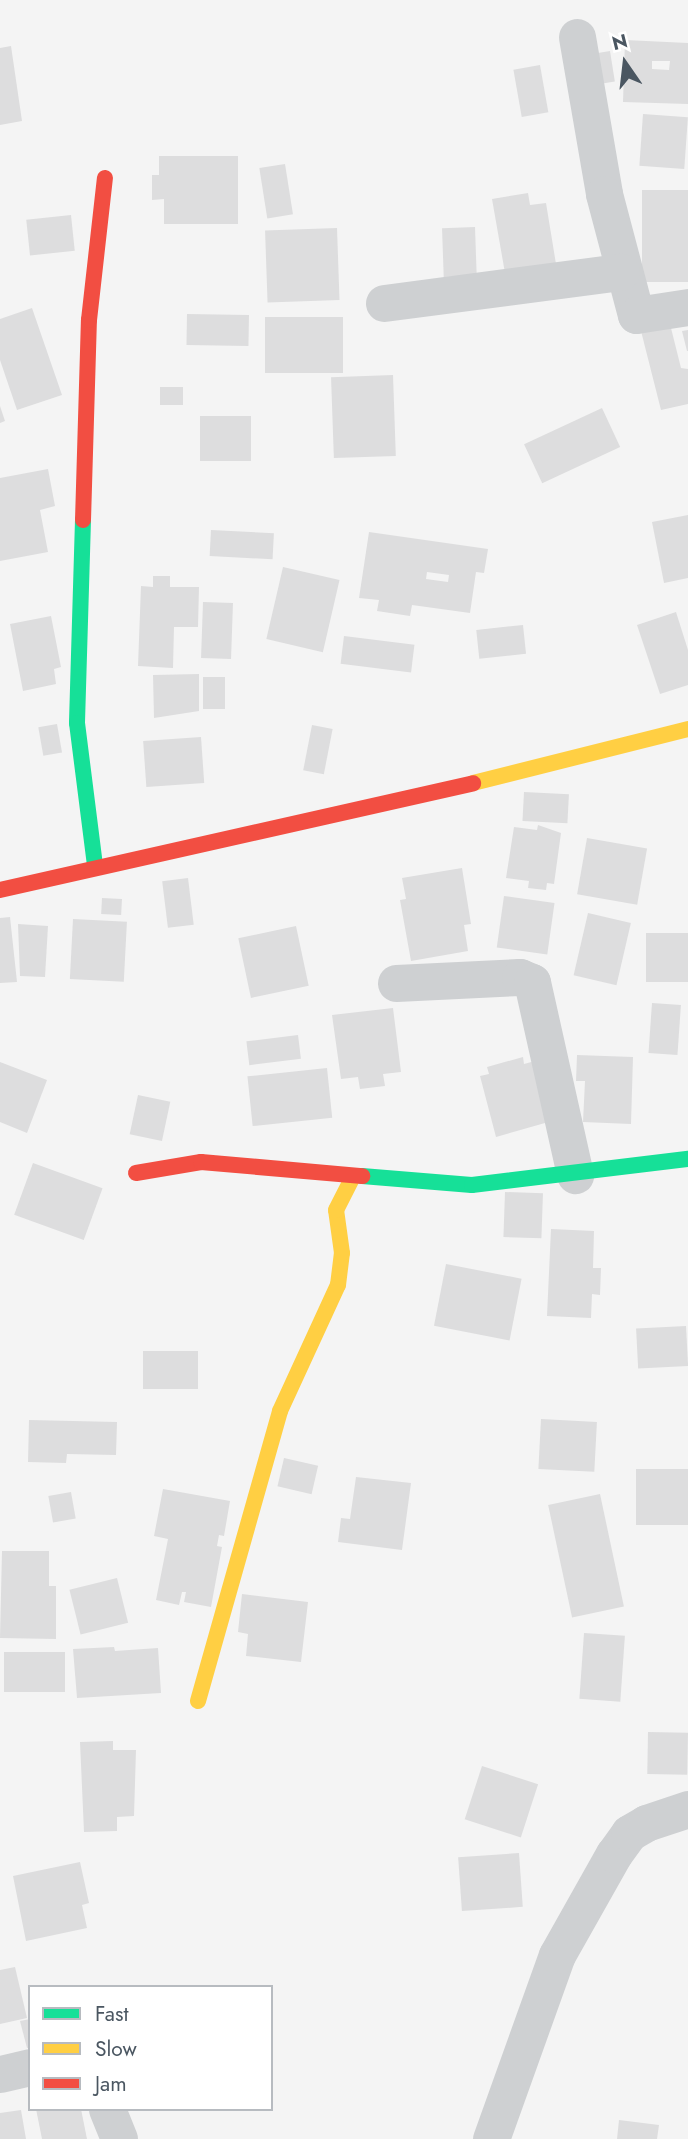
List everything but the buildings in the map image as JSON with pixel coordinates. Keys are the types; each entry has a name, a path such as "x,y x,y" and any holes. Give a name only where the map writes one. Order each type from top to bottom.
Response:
{"street":[{"path":"577,37 586,105 621,272 636,315 688,307"},
{"path":"95,866 77,723 89,320 105,178"},
{"path":"384,303 621,272"},
{"path":"0,890 95,866 520,772 688,729"},
{"path":"396,983 520,977 532,982 575,1175"},
{"path":"136,1173 201,1161 353,1177 472,1185 575,1175 688,1159"},
{"path":"198,1701 280,1411 338,1285 342,1253 336,1210 353,1177"},
{"path":"491,2139 557,1955 614,1854 629,1833 646,1823 688,1810"},
{"path":"0,2074 28,2067"},
{"path":"108,2111 119,2139"}],"traffic: fast":[{"path":"83,520 77,723 95,866"},
{"path":"362,1176 472,1185 688,1159"}],"traffic: slow":[{"path":"473,783 688,729"},
{"path":"198,1701 280,1411 338,1285 342,1253 336,1210 353,1176"}],"traffic: jam":[{"path":"83,520 89,320 105,178"},
{"path":"0,890 473,783"},
{"path":"136,1173 201,1162 362,1176"}]}
